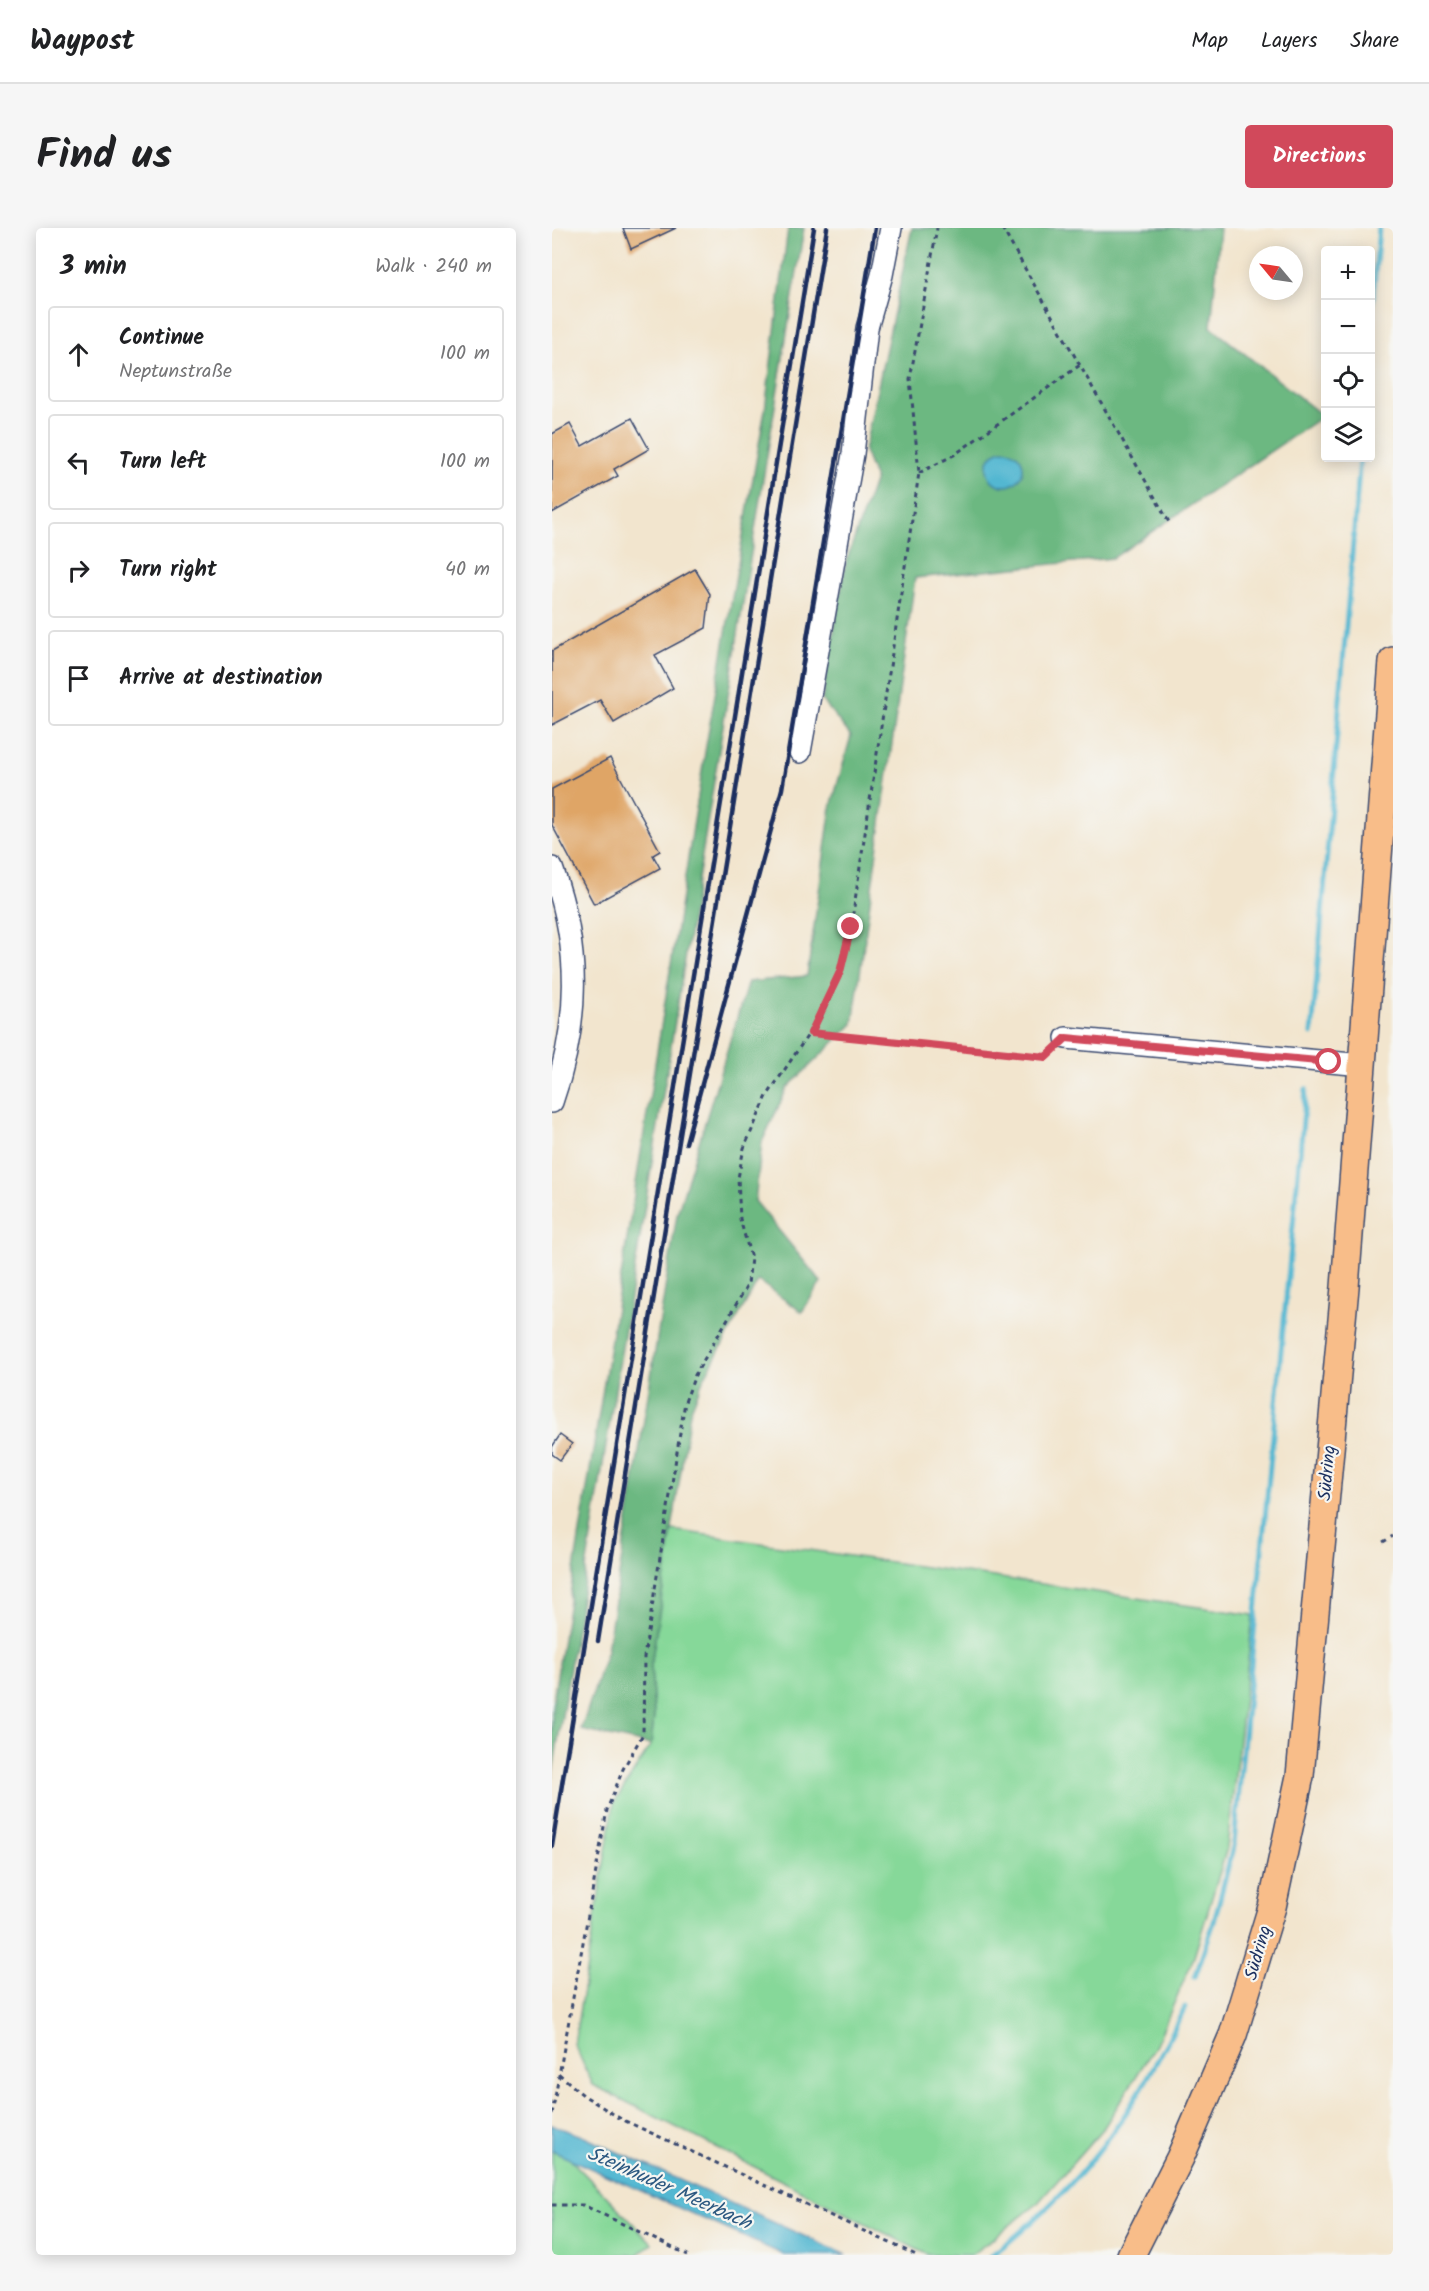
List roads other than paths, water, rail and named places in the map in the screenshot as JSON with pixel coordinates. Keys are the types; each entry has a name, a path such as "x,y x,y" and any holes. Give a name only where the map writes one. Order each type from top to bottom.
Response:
{"main road":[{"name":"Südring","path":"1131,2255 1179,2158 1233,2035 1272,1907 1300,1776 1363,1065 1393,661"}],"street":[{"path":"800,753 853,454 867,328 882,275 891,228"},
{"path":"552,868 563,897 573,939 575,986 569,1041 552,1102"},
{"path":"1066,1038 1363,1065"}],"water":[{"path":"1005,450 1018,455 1023,468 1018,481 1005,486 992,481 987,468 992,455"},
{"name":"Steinhuder Meerbach","path":"552,2125 582,2136 846,2255 784,2255 552,2151"}],"waterway":[{"path":"1373,300 1379,228"},
{"path":"1312,1034 1360,462"},
{"path":"1195,1977 1214,1922 1234,1843 1306,1089"},
{"path":"991,2255 1059,2196 1102,2147 1138,2095 1185,2007"}],"railway":[{"path":"552,1846 814,228"},
{"path":"598,1641 827,228"},
{"path":"686,1143 782,789 875,228"}]}
